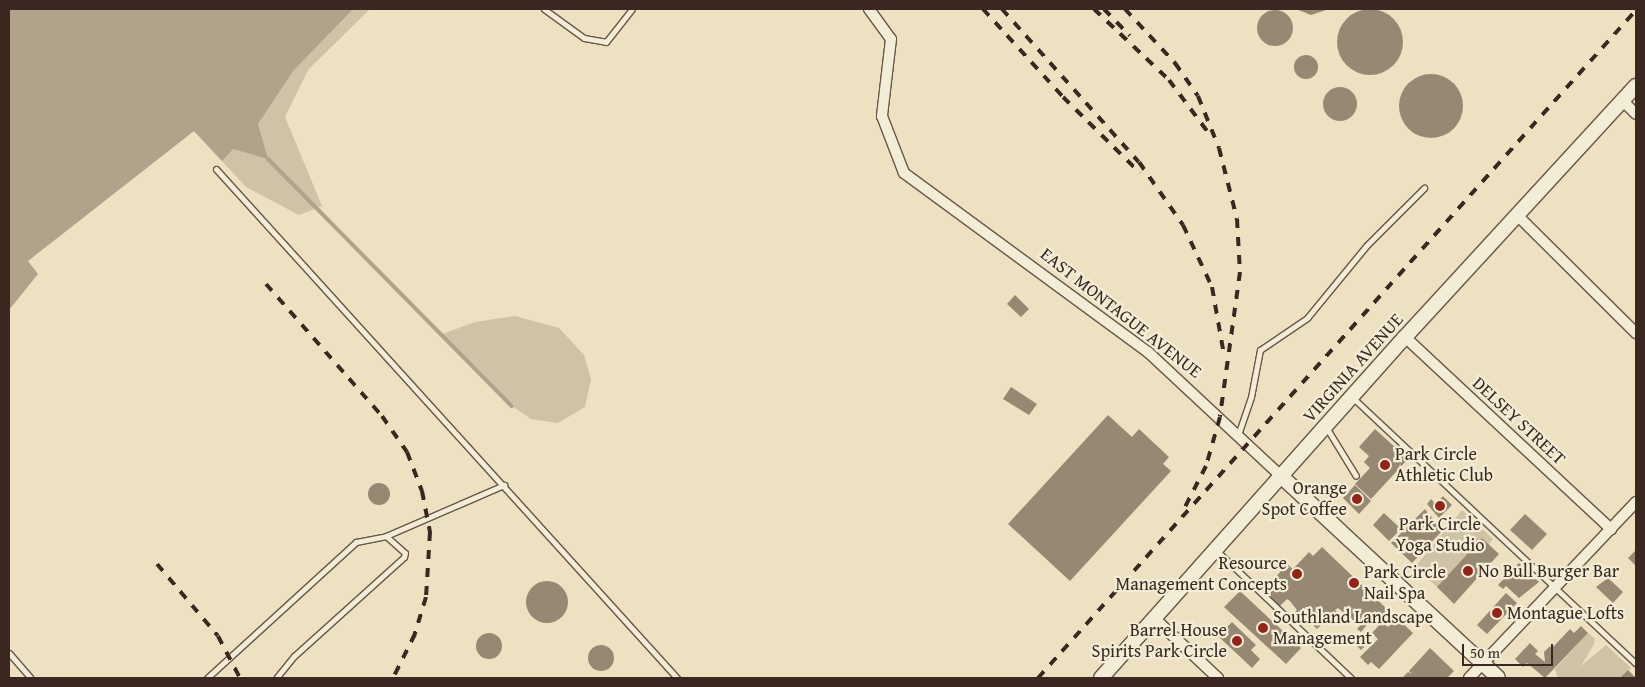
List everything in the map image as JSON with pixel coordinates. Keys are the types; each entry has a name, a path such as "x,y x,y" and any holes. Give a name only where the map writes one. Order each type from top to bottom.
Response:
{"street":[{"name":"EAST MONTAGUE AVENUE","path":"870,9 891,39 882,116 904,174 1148,352 1498,678"},
{"name":"VIRGINIA AVENUE","path":"1102,678 1405,337 1519,217 1636,86"},
{"path":"1623,101 1636,114"},
{"path":"1519,217 1636,333"},
{"name":"DELSEY STREET","path":"1405,337 1611,529"},
{"path":"1469,678 1636,502"},
{"path":"1154,618 1218,678"}],"lane":[{"path":"544,9 584,38 606,42 632,9"},
{"path":"216,169 677,678"},
{"path":"1238,435 1251,397 1260,350 1307,318 1367,245 1424,188"},
{"path":"1351,397 1636,664"},
{"path":"1325,426 1356,476"},
{"path":"207,678 356,542 386,536 504,485"},
{"path":"276,678 294,656 404,557 405,553 386,536"},
{"path":"1216,550 1351,678"},
{"path":"9,653 31,678"}],"shaded area":[{"path":"9,9 353,9 293,71 258,124 268,159 233,149 222,161 194,131 28,261 38,274 9,310"},
{"path":"337,9 370,9 308,70 285,117 322,206 299,215 246,187 194,131"},
{"path":"515,316 559,328 584,355 591,379 585,407 558,423 531,419 512,406 440,335 475,322"},
{"path":"1462,510 1493,539 1489,544 1482,538 1437,587 1415,567"},
{"path":"1588,633 1595,639 1594,644 1581,666 1606,645 1631,668 1620,678 1558,678 1555,669"}],"building":[{"path":"1296,9 1329,9 1311,15"},
{"path":"1370,9 1383,11 1398,24 1401,29 1403,42 1401,55 1388,70 1383,73 1370,75 1357,73 1342,60 1339,55 1337,42 1339,29 1352,14 1357,11"},
{"path":"1275,10 1282,11 1288,15 1292,21 1292,35 1288,41 1282,45 1275,46 1268,45 1262,41 1258,35 1257,28 1258,21 1262,15 1268,11"},
{"path":"1306,55 1315,58 1318,67 1315,76 1306,79 1297,76 1294,67 1297,58"},
{"path":"1425,74 1437,74 1454,83 1461,94 1463,106 1461,118 1454,129 1437,138 1425,138 1413,133 1404,124 1399,112 1399,100 1404,88 1413,79"},
{"path":"1340,87 1347,88 1352,92 1356,97 1356,111 1352,116 1347,120 1340,121 1333,120 1328,116 1324,111 1323,104 1324,97 1328,92 1333,88"},
{"path":"1015,295 1029,309 1021,317 1007,304"},
{"path":"1011,387 1037,404 1029,415 1003,399"},
{"path":"1108,415 1132,437 1139,429 1169,457 1163,464 1171,471 1070,581 1008,524"},
{"name":"Park Circle Athletic Club","path":"1375,429 1408,459 1371,499 1355,484 1370,468 1364,462 1369,456 1359,447"},
{"path":"379,483 389,490 390,494 383,504 379,505 369,498 368,494 375,484"},
{"name":"Orange Spot Coffee","path":"1355,485 1371,501 1359,514 1343,498"},
{"name":"Park Circle Yoga Studio","path":"1443,496 1452,505 1439,518 1427,504 1431,499 1436,504"},
{"path":"1425,509 1442,531 1412,563 1391,543"},
{"path":"1384,513 1401,529 1389,541 1373,525"},
{"path":"1525,514 1547,534 1532,550 1510,530"},
{"name":"No Bull Burger Bar","path":"1482,538 1499,554 1454,604 1437,587"},
{"path":"1322,547 1388,610 1375,624 1367,616 1359,625 1338,608 1335,610 1340,615 1335,620 1330,616 1317,629 1305,617 1299,624 1291,616 1297,610 1290,601 1287,599 1279,607 1263,592 1287,564 1293,569 1309,552 1313,556"},
{"path":"1636,550 1636,566 1628,558"},
{"path":"1519,563 1539,582 1519,598 1506,586 1503,589 1498,585"},
{"path":"1608,578 1623,592 1613,603 1596,587"},
{"path":"547,581 562,587 568,602 562,617 547,623 532,617 526,602 532,587"},
{"name":"Southland Landscape Management","path":"1240,591 1301,648 1286,664 1224,607"},
{"name":"Montague Lofts","path":"1506,593 1517,603 1487,634 1477,625"},
{"path":"1367,618 1370,621 1361,632 1357,629"},
{"path":"1397,618 1413,633 1379,669 1371,662 1368,665 1360,657 1378,639 1372,633 1382,622 1388,627"},
{"name":"Barrel House Spirits Park Circle","path":"1232,622 1256,645 1251,650 1260,659 1252,668 1218,636"},
{"path":"1581,626 1588,633 1545,678 1527,663 1523,667 1515,659 1530,643 1538,651 1535,654 1545,662 1544,652 1549,647 1554,646 1570,629 1574,633"},
{"path":"489,633 498,637 502,646 498,655 489,659 480,655 476,646 480,637"},
{"path":"1362,637 1368,643 1361,650 1355,644"},
{"path":"601,645 610,649 614,658 610,667 601,671 592,667 588,658 592,649"},
{"path":"1430,648 1454,671 1447,678 1402,678 1408,672 1412,674 1409,671"},
{"path":"1628,670 1636,678 1620,678"}],"waterway":[{"path":"268,159 512,406"}],"railway":[{"path":"983,9 1063,97 1140,173"},
{"path":"1002,9 1139,162 1183,225 1212,287 1224,355"},
{"path":"1094,9 1169,80 1207,131"},
{"path":"1104,9 1130,36"},
{"path":"1125,9 1175,63 1198,96 1219,148 1237,219 1240,272 1220,417 1206,466 1185,507"},
{"path":"1038,678 1636,10"},
{"path":"266,284 382,416 407,452 422,491 430,532 426,597 415,634 393,678"},
{"path":"157,564 218,636 240,678"}],"place":[{"name":"Park Circle Athletic Club","path":"1385,465"},
{"name":"Orange Spot Coffee","path":"1357,499"},
{"name":"Park Circle Yoga Studio","path":"1440,506"},
{"name":"No Bull Burger Bar","path":"1468,571"},
{"name":"Resource Management Concepts","path":"1297,574"},
{"name":"Park Circle Nail Spa","path":"1354,583"},
{"name":"Montague Lofts","path":"1497,613"},
{"name":"Southland Landscape Management","path":"1263,628"},
{"name":"Barrel House Spirits Park Circle","path":"1237,641"}]}
